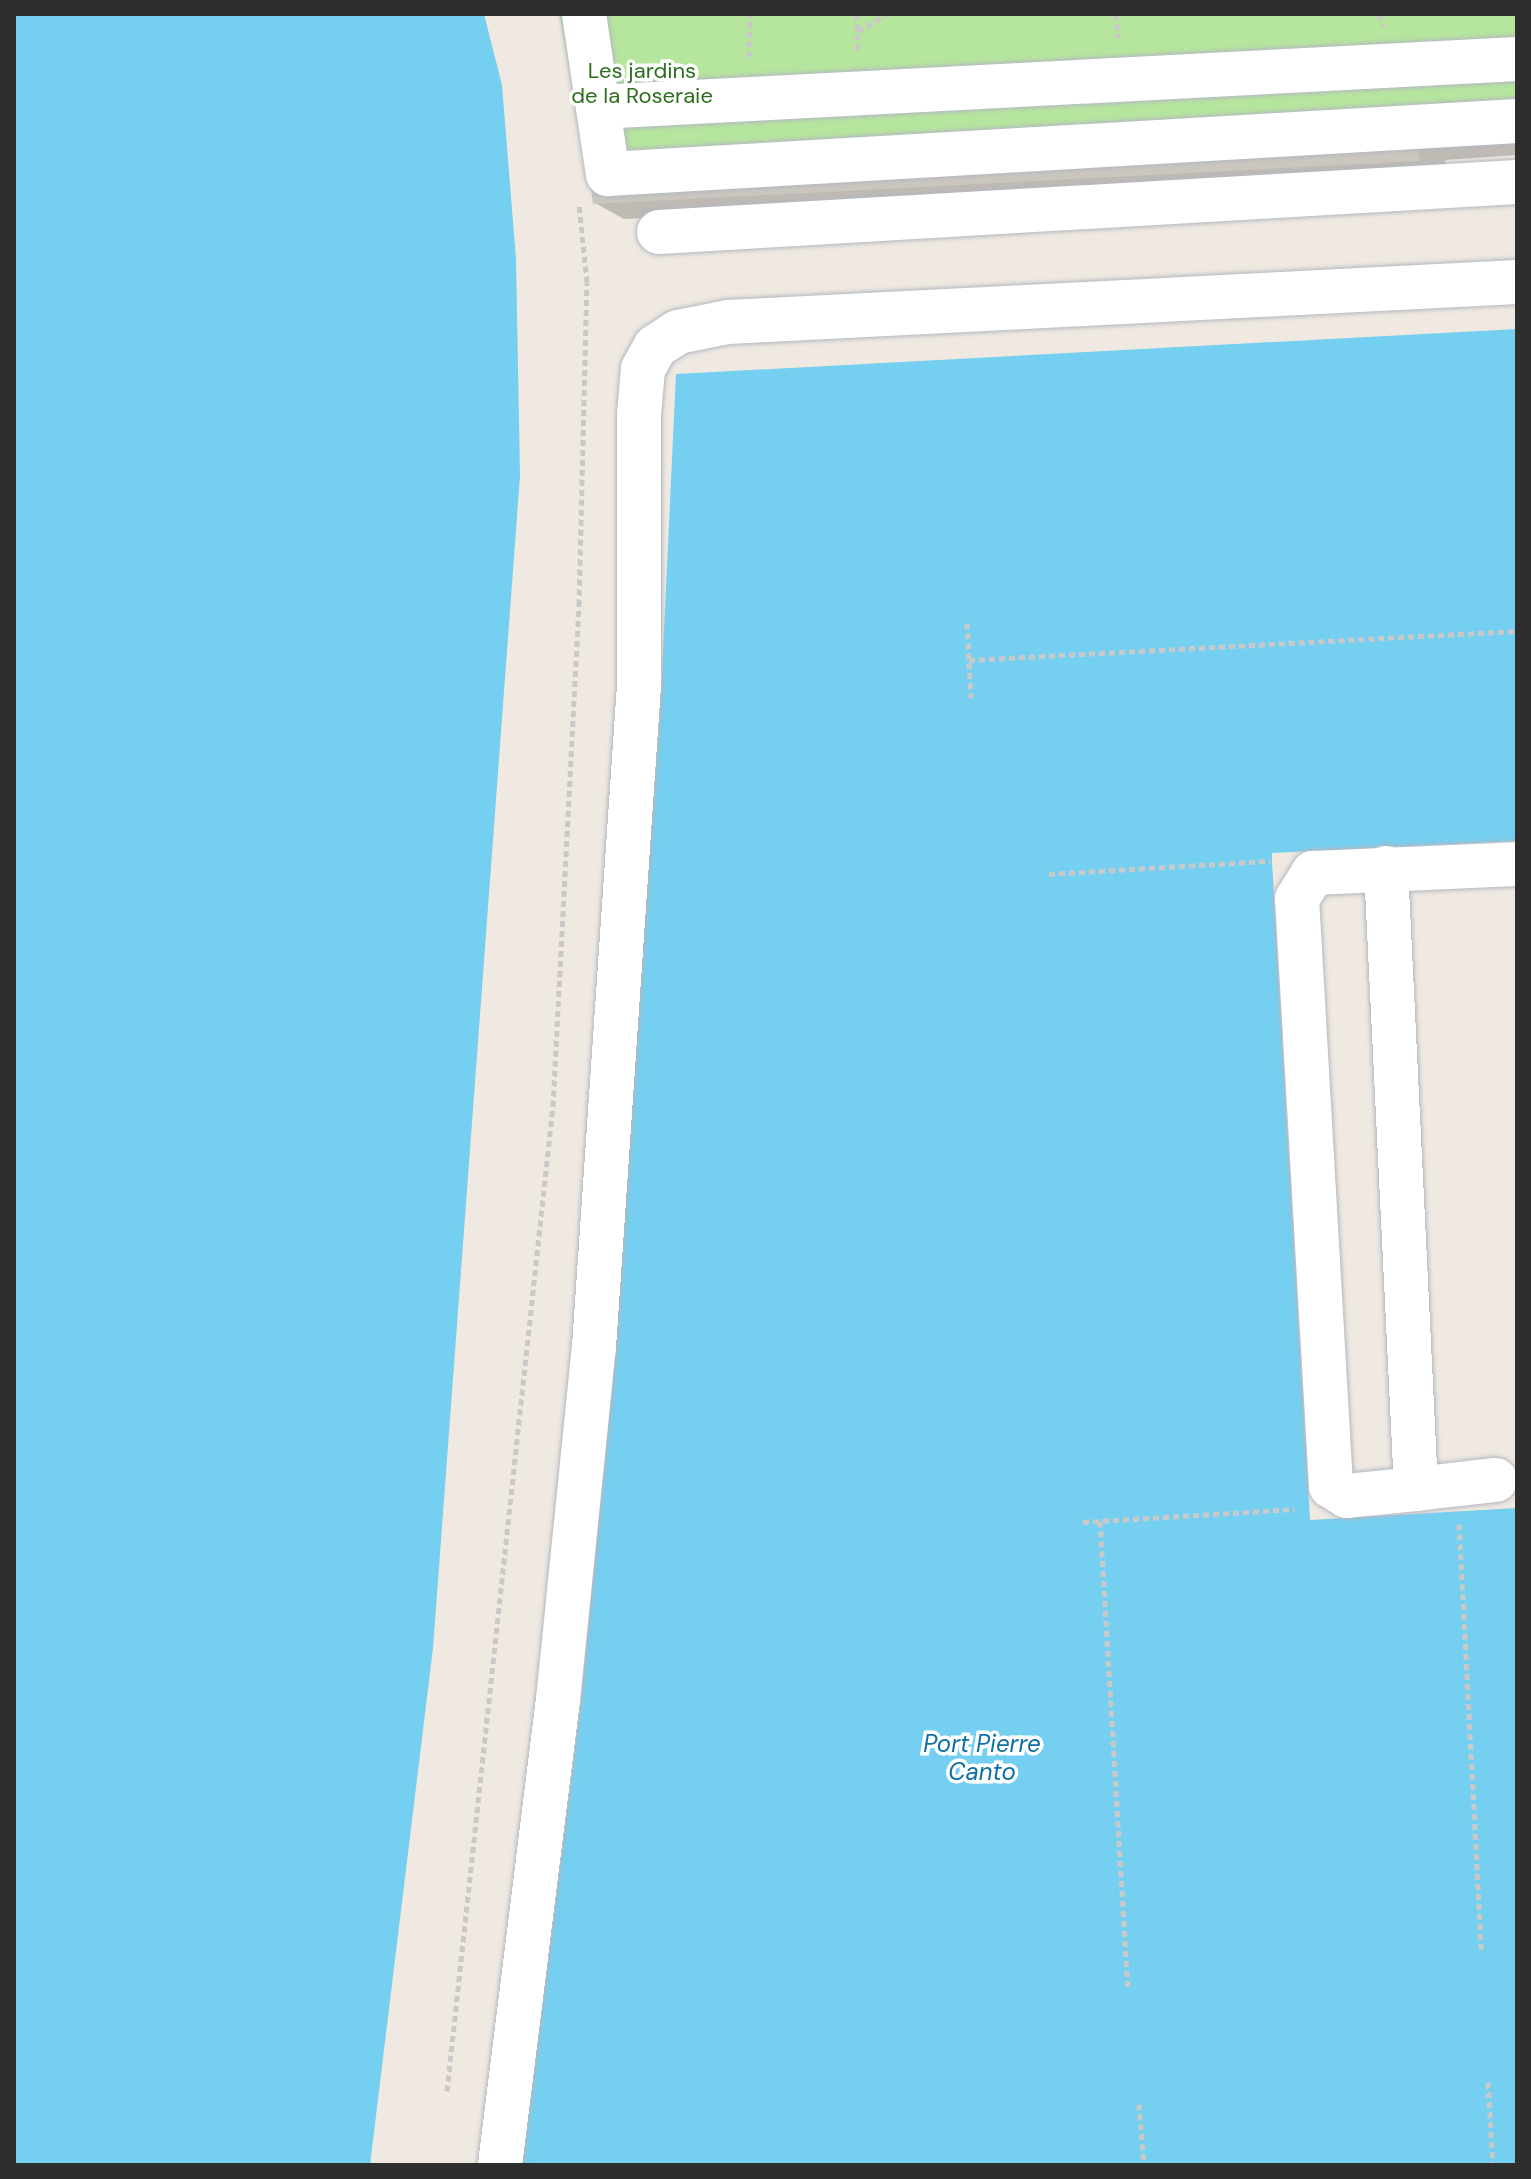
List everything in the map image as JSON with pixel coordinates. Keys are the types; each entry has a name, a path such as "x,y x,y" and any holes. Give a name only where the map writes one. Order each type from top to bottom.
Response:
{"street":[{"path":"584,14 608,174 1517,121"},
{"path":"598,107 1517,59"},
{"path":"659,232 1517,182"},
{"path":"500,2165 558,1700 594,1347 639,685 639,414 643,369 655,347 678,332 728,322 1517,282"},
{"path":"1495,1480 1347,1496 1331,1486 1297,899 1313,873 1517,864"},
{"path":"1386,868 1416,1489"}],"path":[{"path":"857,32 887,14"},
{"path":"447,2091 553,1106 579,605 587,282 578,193"},
{"path":"967,623 971,698"},
{"path":"969,660 1517,631"},
{"path":"1049,874 1272,861"},
{"path":"1083,1522 1308,1508"},
{"path":"1459,1511 1481,1949"},
{"path":"1100,1521 1128,1987"},
{"path":"1488,2082 1493,2165"},
{"path":"1139,2104 1144,2165"}],"green space":[{"name":"Les jardins de la Roseraie","path":"559,14 1517,14 1517,104 586,153"}],"water":[{"path":"14,14 484,14 502,85 516,259 520,476 433,1648 370,2165 14,2165"},
{"name":"Port Pierre Canto","path":"1517,329 1517,841 1272,853 1272,861 1310,1520 1517,1508 1517,2165 522,2165 581,1699 609,1418 661,695 676,374"}],"building":[{"path":"777,143 1417,144 1420,161 593,204 586,153"}]}
